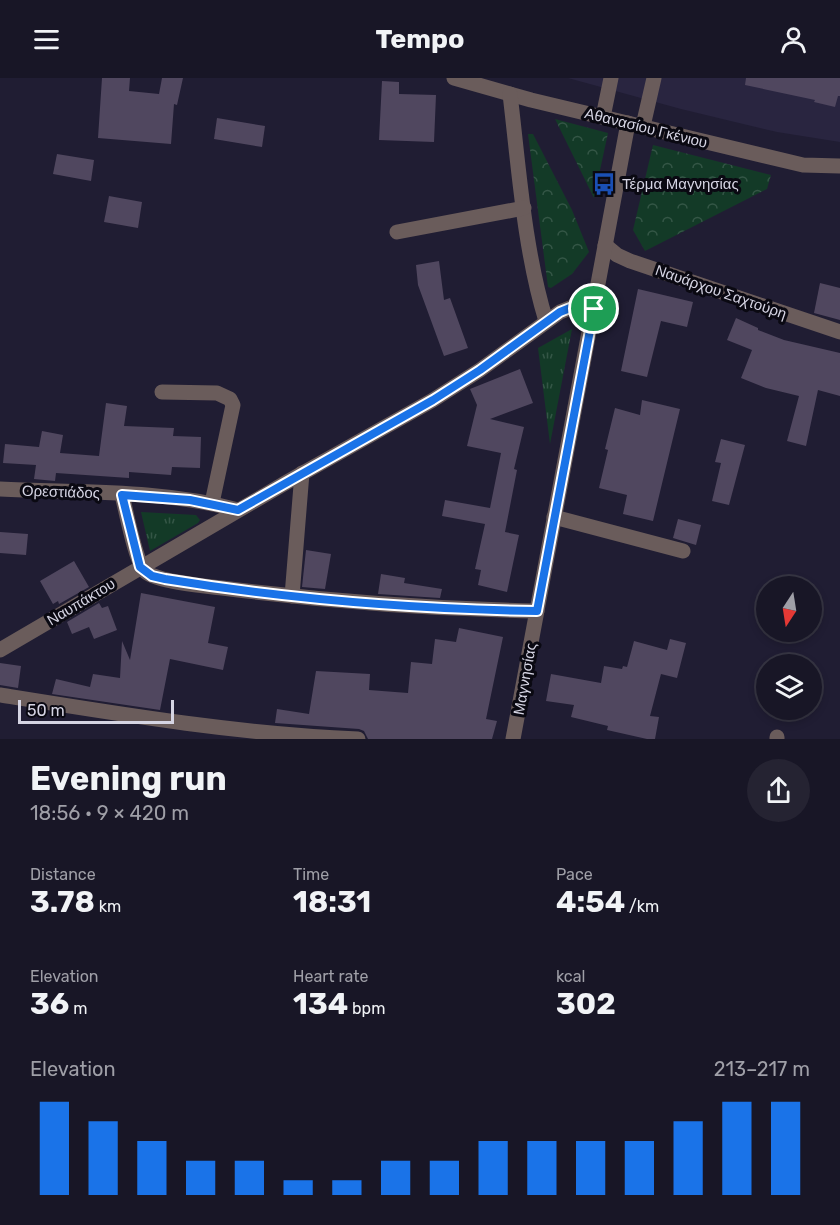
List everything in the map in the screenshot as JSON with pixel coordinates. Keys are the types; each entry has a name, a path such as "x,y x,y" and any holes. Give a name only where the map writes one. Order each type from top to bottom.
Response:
{"street":[{"name":"Αθανασίου Γκένιου","path":"454,78 510,94 803,165 840,166"},
{"path":"603,117 611,78"},
{"name":"Μαγνησίας","path":"513,739 605,245 635,125 654,78"},
{"path":"510,94 524,208 538,293 546,321"},
{"path":"396,232 524,208"},
{"name":"Ναυάρχου Σαχτούρη","path":"605,245 617,255 630,261 840,332"},
{"name":"Ναυπάκτου","path":"0,650 302,473 433,400 480,370 560,312 575,305 585,304 594,309"},
{"path":"162,392 217,393 230,399 232,405 212,504"},
{"path":"292,596 302,473"},
{"name":"Ορεστιάδος","path":"0,489 122,495 212,504 238,510"},
{"name":"Ορεστιάδος","path":"122,495 140,567"},
{"path":"554,518 683,551"},
{"path":"140,567 152,576 165,579 292,596 408,605 537,611"},
{"path":"0,694 183,722 287,735 358,739"}],"shaded area":[{"path":"568,78 840,78 840,142 777,132"}],"green space":[{"path":"555,119 608,133 594,198"},
{"path":"528,134 533,134 572,210 589,252 572,274 551,288 548,287"},
{"path":"653,145 771,175 767,189 645,251 633,230"},
{"path":"572,329 550,444 538,348"},
{"path":"141,512 196,515 200,520 150,551"}],"building":[{"path":"102,78 130,78 129,91 159,94 162,78 183,78 177,105 174,104 171,144 98,138"},
{"path":"746,78 840,78 840,96 838,96 835,107 814,102 815,100 745,85"},
{"path":"382,81 399,82 399,94 436,95 434,142 379,140"},
{"path":"217,118 265,126 262,147 214,139"},
{"path":"57,154 94,160 91,181 53,174"},
{"path":"109,196 142,202 138,228 104,222"},
{"path":"439,261 444,300 450,298 468,348 444,356 418,285 416,265"},
{"path":"820,283 840,288 840,320 814,313"},
{"path":"638,289 693,302 687,327 661,321 647,377 621,371"},
{"path":"736,318 784,340 840,353 840,396 818,390 806,446 787,441 799,396 766,388 741,378 752,350 727,340"},
{"path":"520,369 533,403 490,419 524,427 514,469 517,470 505,532 519,535 507,592 478,585 481,570 475,569 485,524 442,516 445,500 490,508 501,453 467,446 477,405 470,389"},
{"path":"642,400 680,409 653,521 623,514 627,495 599,488 615,408 640,415"},
{"path":"106,403 127,406 124,426 174,428 173,436 201,437 200,468 172,467 171,475 129,472 129,478 56,473 55,481 34,479 36,465 3,463 5,444 39,447 42,431 63,435 60,453 99,456"},
{"path":"721,439 745,445 729,505 712,501 721,463 715,462"},
{"path":"678,519 701,525 696,545 673,538"},
{"path":"0,532 28,534 26,555 0,553"},
{"path":"306,550 331,554 325,589 302,587"},
{"path":"74,561 89,587 59,604 58,601 53,604 40,581"},
{"path":"381,574 405,578 404,583 442,589 440,598 378,594"},
{"path":"141,593 215,607 208,643 228,647 223,670 170,659 160,710 52,694 56,679 90,687 93,674 120,678 122,641 130,660"},
{"path":"99,603 102,608 108,606 117,630 94,639 89,627 72,634 67,622"},
{"path":"459,628 503,637 486,719 497,721 492,739 368,739 364,731 359,729 275,723 277,709 309,714 316,671 370,674 369,690 408,693 411,662 432,664 435,639 456,642"},
{"path":"670,639 686,643 677,678 661,674 650,716 659,717 655,739 607,730 608,726 571,717 574,705 546,701 551,674 601,683 604,666 622,669 623,666 627,667 634,641 667,650"},
{"path":"0,663 21,666 18,688 0,685"}],"place":[{"name":"Τέρμα Μαγνησίας","path":"604,184"}],"route":[{"path":"580,304 594,309 537,611 328,600 271,594 165,579 152,576 140,567 122,495 190,500 238,510 433,400 480,370 560,312 580,304"}]}
